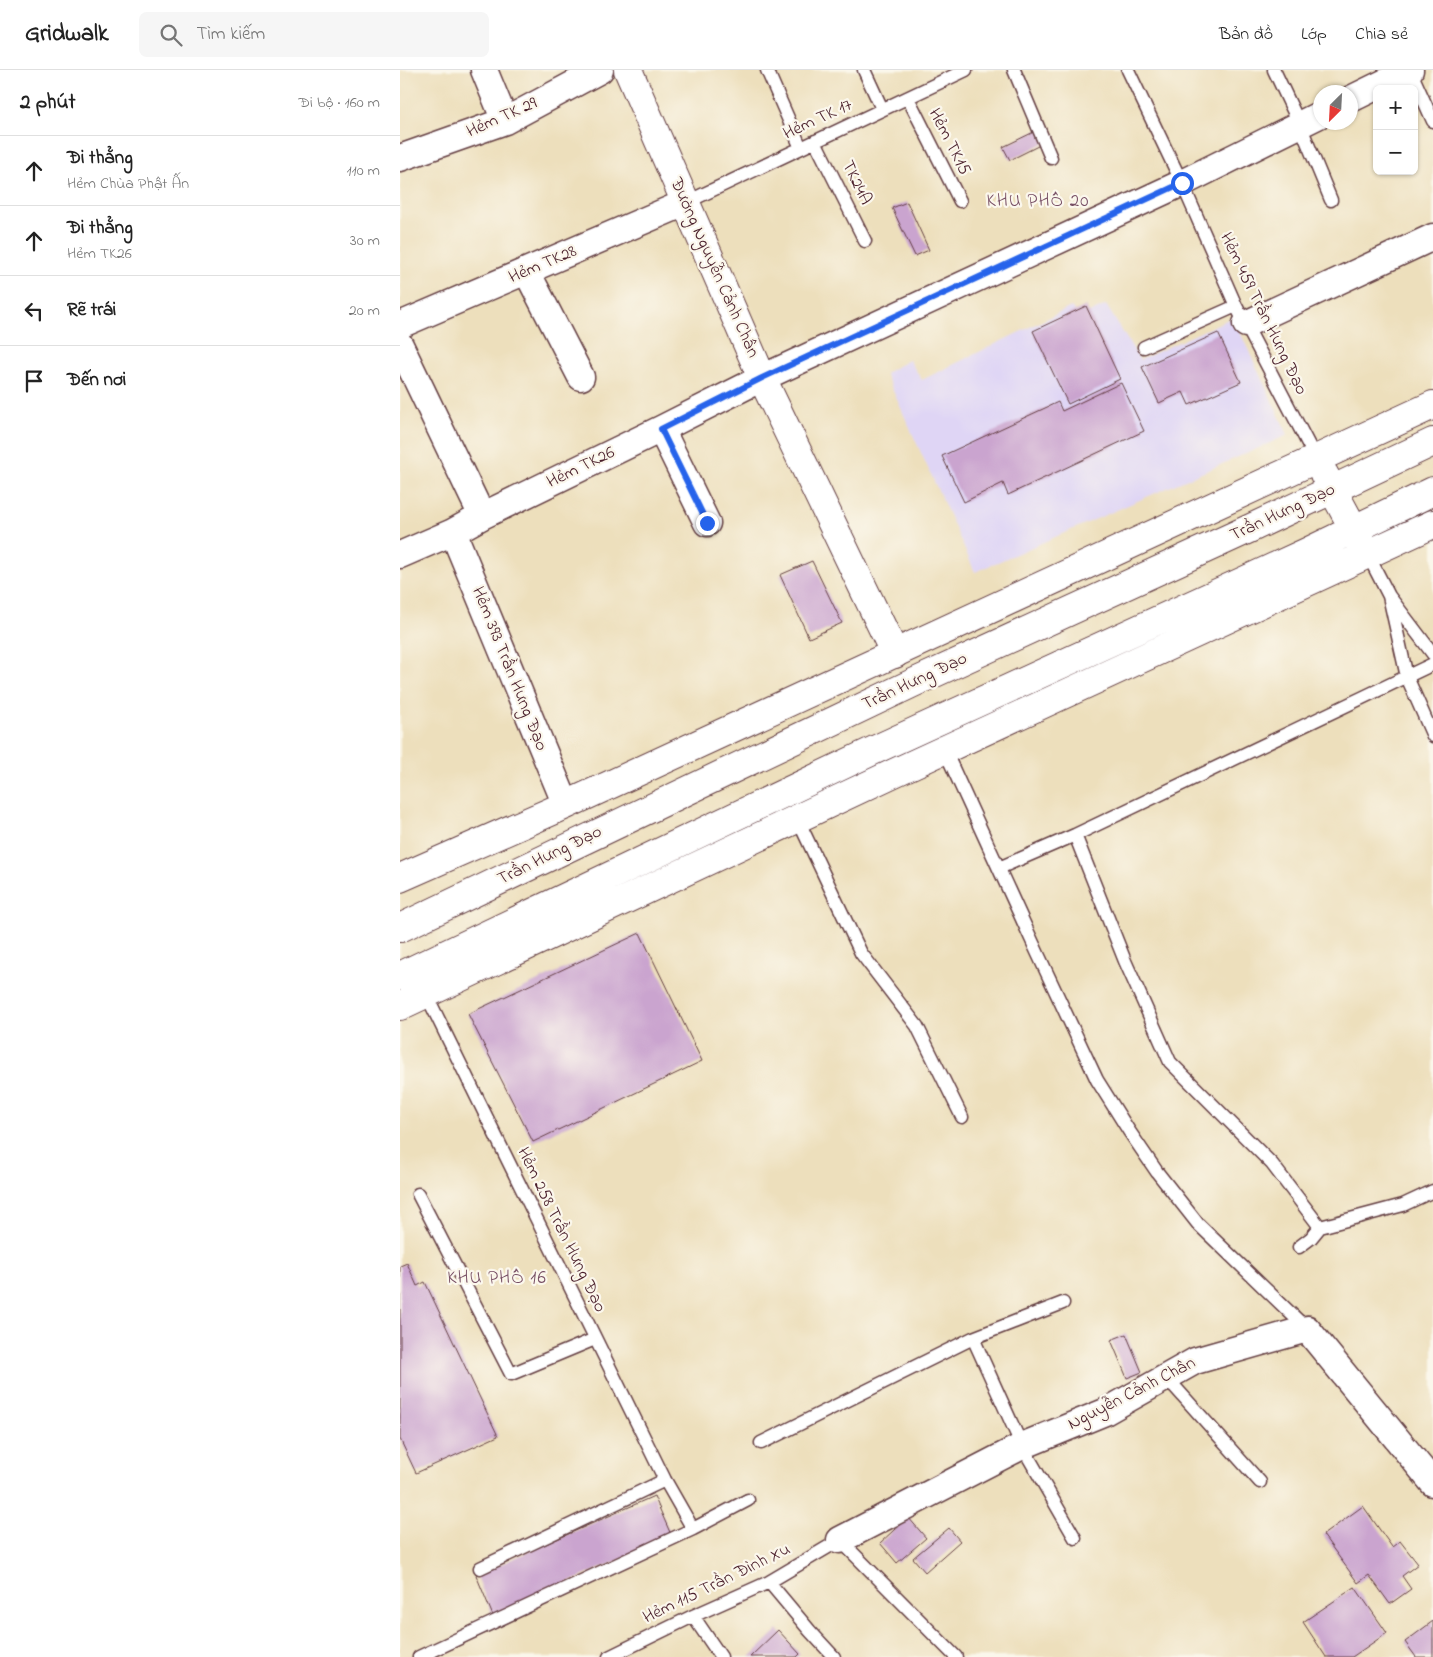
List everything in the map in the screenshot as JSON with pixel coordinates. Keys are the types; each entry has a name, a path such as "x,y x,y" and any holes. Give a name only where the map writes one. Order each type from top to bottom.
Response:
{"main road":[{"name":"Đường Nguyễn Cảnh Chân","path":"628,70 762,378 895,654 913,683 945,751"},
{"name":"Trần Hưng Đạo","path":"400,878 566,805 1433,405"},
{"name":"Trần Hưng Đạo","path":"401,924 459,900 913,683 1433,442"},
{"path":"1316,459 1368,555"},
{"path":"426,994 407,973 933,723 1354,530 1433,491"},
{"path":"1235,496 1251,528"},
{"path":"400,1006 1433,524"},
{"path":"1274,567 1289,591"},
{"path":"1066,574 1083,605"},
{"path":"1148,624 1161,650"},
{"path":"784,793 798,820"},
{"path":"440,860 459,900"},
{"path":"640,862 654,888"},
{"path":"476,940 489,965"}],"street":[{"path":"484,70 505,121"},
{"name":"Hẻm TK 29","path":"400,158 505,121 600,70"},
{"path":"1358,95 1410,70"},
{"name":"Hẻm TK26","path":"400,555 453,532 762,378 1182,183 1310,119"},
{"name":"Hẻm TK28","path":"400,325 685,203"},
{"path":"1241,315 1433,237"},
{"path":"527,272 581,377"},
{"path":"400,345 482,516"},
{"path":"661,429 707,523"},
{"name":"Hẻm 393 Trần Hưng Ðạo","path":"453,532 566,805"},
{"path":"1307,1330 1433,1483"},
{"name":"Nguyễn Cảnh Chân","path":"840,1540 1022,1446 1105,1412 1195,1361 1307,1330"}],"lane":[{"path":"767,70 801,148"},
{"path":"864,70 882,109"},
{"name":"Hẻm TK 17","path":"685,203 966,70"},
{"path":"1014,70 1051,158"},
{"name":"Hẻm 459 Trần Hưng Đạo","path":"1128,70 1182,183 1241,315 1316,459"},
{"path":"1274,70 1310,119 1331,200"},
{"path":"1410,70 1433,121"},
{"name":"Hẻm TK15","path":"908,98 960,201"},
{"name":"TK24A","path":"815,141 865,241"},
{"path":"1144,347 1241,315"},
{"path":"1368,555 1389,596 1433,654"},
{"path":"1389,596 1406,677 1433,736"},
{"path":"999,868 1075,835 1433,664"},
{"path":"945,751 1097,1080 1157,1172 1198,1224 1307,1330"},
{"path":"798,820 861,953 917,1026 962,1118"},
{"path":"1075,835 1125,961 1170,1062 1272,1164 1320,1227"},
{"name":"Hẻm 258 Trần Hưng Đạo","path":"426,994 665,1480 693,1529"},
{"path":"1299,1247 1311,1238 1320,1227 1403,1205 1433,1191"},
{"path":"418,1194 511,1374 595,1338"},
{"path":"761,1443 973,1338 1063,1303"},
{"path":"973,1338 1022,1446 1075,1538"},
{"path":"1166,1376 1260,1482"},
{"path":"480,1568 665,1480"},
{"path":"419,1657 693,1529 748,1500"},
{"path":"840,1540 956,1657"},
{"name":"Hẻm 115 Trần Đình Xu","path":"609,1657 769,1582 840,1540"},
{"path":"769,1582 834,1657"},
{"path":"693,1616 721,1657"}],"shaded area":[{"path":"1106,305 1140,360 1233,317 1288,435 975,572 885,373 909,360 922,380 1071,307 1081,317"}],"building":[{"path":"1040,129 1046,142 1010,160 1003,147"},
{"path":"907,202 929,250 915,256 892,208"},
{"path":"1086,306 1120,379 1068,404 1033,331"},
{"path":"1218,333 1241,382 1189,405 1183,392 1159,403 1142,367"},
{"path":"1121,383 1144,431 1008,495 1003,483 964,502 942,456 1058,402 1062,411"},
{"path":"812,561 842,623 809,638 780,575"},
{"path":"640,933 702,1061 533,1142 468,1014"},
{"path":"407,1263 417,1286 425,1282 498,1436 416,1473 400,1439 400,1266"},
{"path":"1126,1334 1142,1372 1127,1378 1111,1340"},
{"path":"654,1496 672,1537 493,1616 476,1575"},
{"path":"1363,1506 1392,1547 1400,1541 1418,1564 1402,1576 1411,1589 1390,1604 1369,1575 1358,1583 1323,1535"},
{"path":"908,1517 926,1538 897,1563 880,1543"},
{"path":"949,1528 960,1541 925,1572 913,1558"},
{"path":"1355,1587 1387,1633 1352,1657 1326,1657 1303,1622"},
{"path":"1433,1621 1433,1657 1416,1657 1405,1642"},
{"path":"778,1630 800,1654 797,1657 750,1657"}],"district":[{"name":"KHU PHỐ 20","path":"1038,201"},
{"name":"KHU PHỐ 16","path":"497,1278"}],"route":[{"path":"707,523 661,429 762,378 1182,183"}]}
